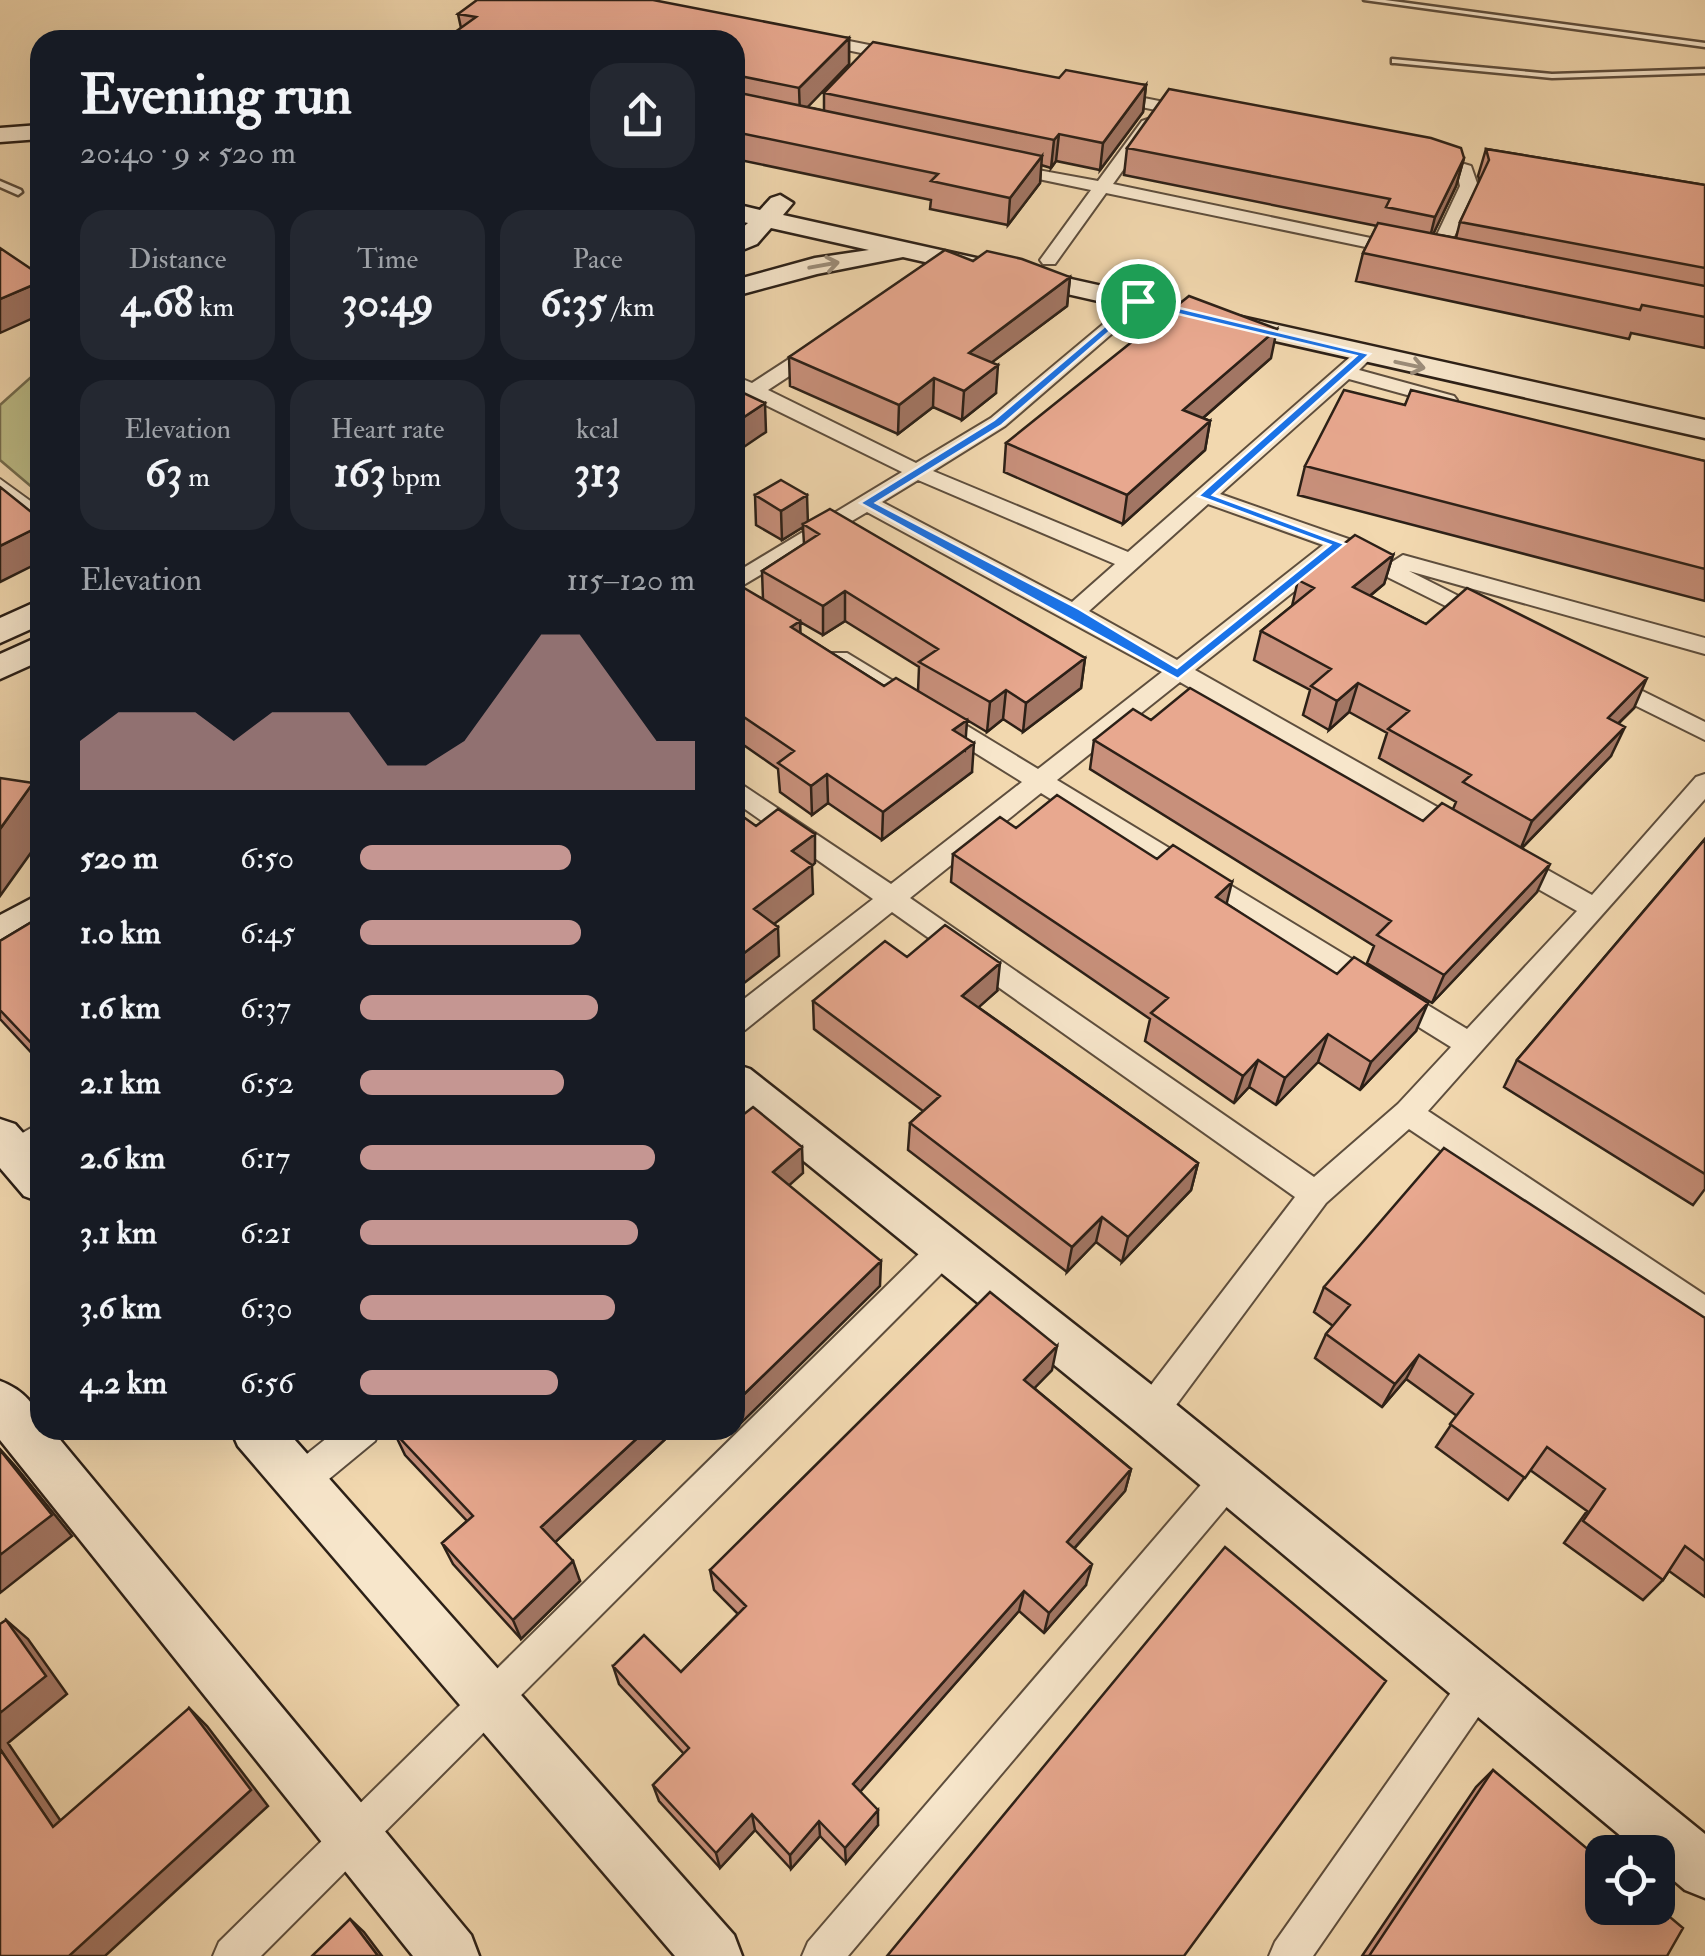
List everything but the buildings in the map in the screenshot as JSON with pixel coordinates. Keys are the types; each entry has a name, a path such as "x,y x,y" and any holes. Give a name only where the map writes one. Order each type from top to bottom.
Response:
{"street":[{"path":"798,36 870,57 914,58"},
{"path":"1083,92 1218,118"},
{"path":"1049,260 1160,106"},
{"path":"0,135 30,133"},
{"path":"991,164 1446,258 1469,186 1466,170 1409,154"},
{"path":"745,198 773,211 1049,260 1705,402"},
{"path":"745,212 773,211"},
{"path":"745,236 773,211"},
{"path":"812,219 914,250 1138,301 1354,363 1705,430"},
{"path":"745,274 785,250 812,219"},
{"path":"745,285 815,266 914,250"},
{"path":"920,281 953,259"},
{"path":"745,578 998,422 1138,301"},
{"path":"745,386 836,336"},
{"path":"1354,363 1459,404"},
{"path":"1074,612 1354,363"},
{"path":"745,387 918,472 1132,562"},
{"path":"0,485 30,510"},
{"path":"1205,496 1339,544 1705,646"},
{"path":"867,503 1074,612 1596,908"},
{"path":"1339,544 1504,628"},
{"path":"745,1014 1339,544"},
{"path":"0,632 30,616"},
{"path":"820,647 1470,1045"},
{"path":"0,668 30,652"},
{"path":"1588,672 1705,732"},
{"path":"1150,1413 1315,1194 1408,1113 1705,783"},
{"path":"745,796 1315,1194"},
{"path":"0,934 30,914"},
{"path":"745,1104 944,1250 1150,1413 1705,1870"},
{"path":"1408,1113 1705,1313"},
{"path":"233,1956 944,1250"},
{"path":"4,1418 450,1956"},
{"path":"264,1440 713,1956"},
{"path":"300,1481 351,1440"},
{"path":"822,1956 1230,1478"},
{"path":"1289,1956 1479,1684"}],"lane":[{"path":"1368,0 1705,45"},
{"path":"1394,61 1552,76 1705,71"},
{"path":"0,184 18,192"}],"shaded area":[{"path":"30,378 30,486 0,460 0,405"}],"route":[{"path":"1138,301 1364,354 1205,496 1339,544 1178,674 1074,612 867,503 998,422 1138,301"}]}
